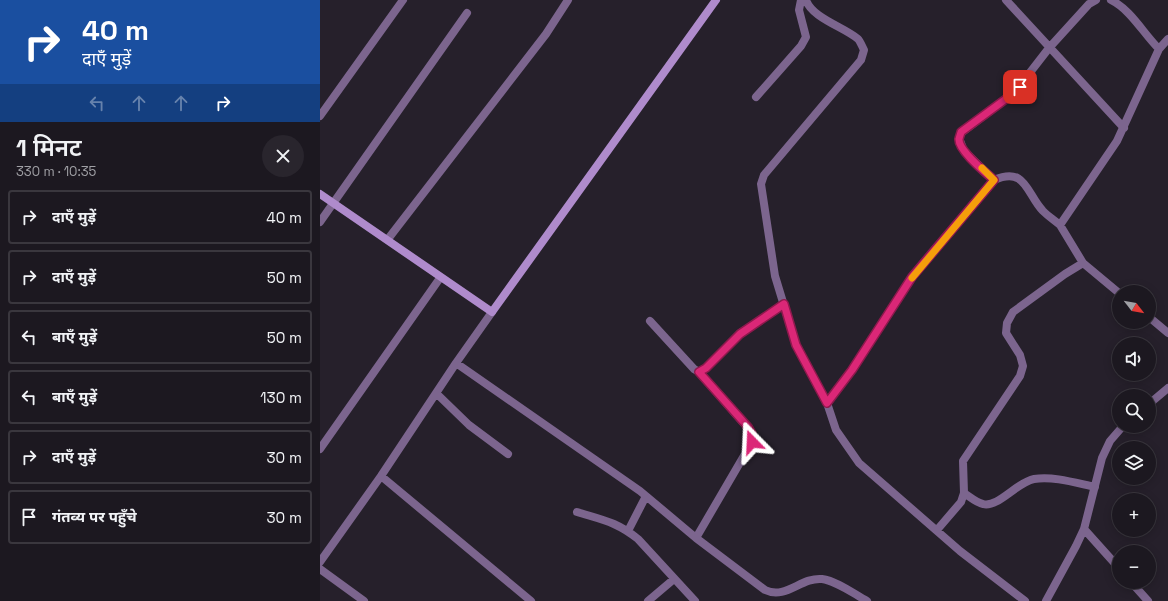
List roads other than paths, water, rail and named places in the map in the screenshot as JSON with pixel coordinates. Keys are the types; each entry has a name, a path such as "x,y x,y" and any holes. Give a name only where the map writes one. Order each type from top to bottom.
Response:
{"street":[{"path":"320,116 402,0"},
{"path":"388,239 546,34 568,0"},
{"path":"320,562 381,476 456,363 716,0"},
{"path":"756,97 801,46 806,37 800,10 801,0"},
{"path":"806,0 808,6 814,12 859,40 864,50 861,60 764,175 761,184 775,276 796,345 827,403 836,430 859,463 937,530 1025,601"},
{"path":"1006,0 1124,128"},
{"path":"994,180 964,151 958,138 961,132 1014,93 1049,48 1089,4 1096,0"},
{"path":"1111,0 1120,4 1146,36 1159,48"},
{"path":"320,222 466,13"},
{"path":"1060,225 1124,128 1159,48 1168,39"},
{"path":"827,403 852,370 912,277 994,180 1004,175 1023,181 1042,210 1060,225 1083,263 1112,287"},
{"path":"320,194 332,204 388,239 440,278 492,312"},
{"path":"937,530 961,502 964,493 963,461 1020,376 1023,366 1020,355 1006,333 1007,323 1013,312 1065,274 1083,263"},
{"path":"320,449 440,278"},
{"path":"699,372 706,368 740,334 784,304"},
{"path":"650,321 694,369 699,372 752,434 752,442 696,538"},
{"path":"1156,323 1168,333"},
{"path":"456,363 646,496 696,538 771,593 778,594 812,580 823,579 835,583 867,601"},
{"path":"1156,398 1168,388"},
{"path":"436,393 469,424 508,454"},
{"path":"1046,601 1084,529 1102,458 1110,441 1117,433"},
{"path":"381,476 531,601"},
{"path":"964,493 982,504 990,505 1021,484 1032,479 1044,478 1095,487"},
{"path":"628,531 646,496"},
{"path":"577,512 614,523 628,531 638,539 694,601"},
{"path":"1084,529 1112,560"},
{"path":"320,569 364,601"},
{"path":"648,601 674,579"},
{"path":"1137,589 1148,601"}]}
